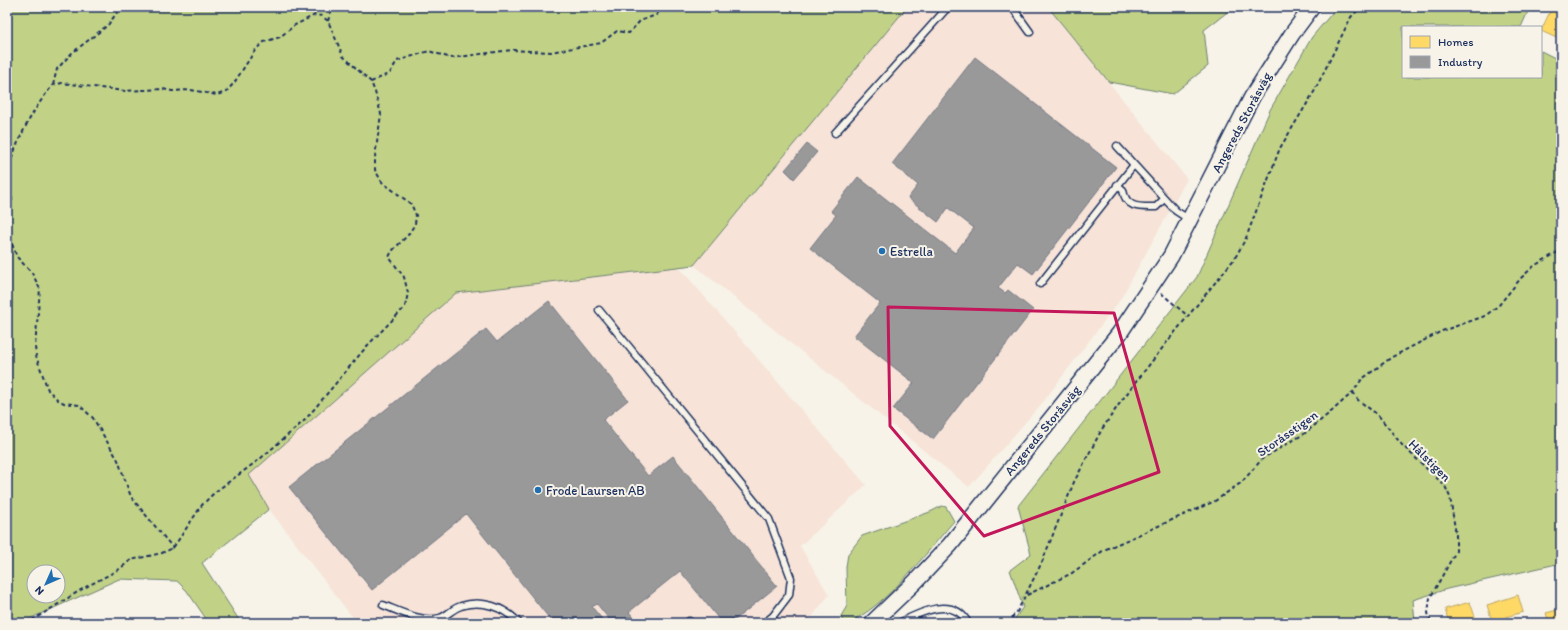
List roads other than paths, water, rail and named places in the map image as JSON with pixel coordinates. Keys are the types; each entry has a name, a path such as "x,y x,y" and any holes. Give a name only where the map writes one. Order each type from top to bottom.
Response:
{"street":[{"name":"Angereds Storåsväg","path":"872,623 915,582 950,545 1119,334 1152,286 1191,220 1252,98 1292,34 1312,7"}],"lane":[{"path":"835,134 948,7"},
{"path":"1012,7 1030,32"},
{"path":"1117,146 1133,166 1176,212 1191,220"},
{"path":"1040,284 1133,166"},
{"path":"1117,185 1123,190 1124,198 1129,204 1135,207 1156,206 1164,199"},
{"path":"599,310 769,519 791,578 790,595 773,616 764,623"},
{"path":"383,605 416,618 440,618 461,606 487,603 512,615 519,623"},
{"path":"899,623 932,609 942,607 960,613 968,623"}],"place":[{"name":"Estrella","path":"882,251"},
{"name":"Frode Laursen AB","path":"538,490"}]}
